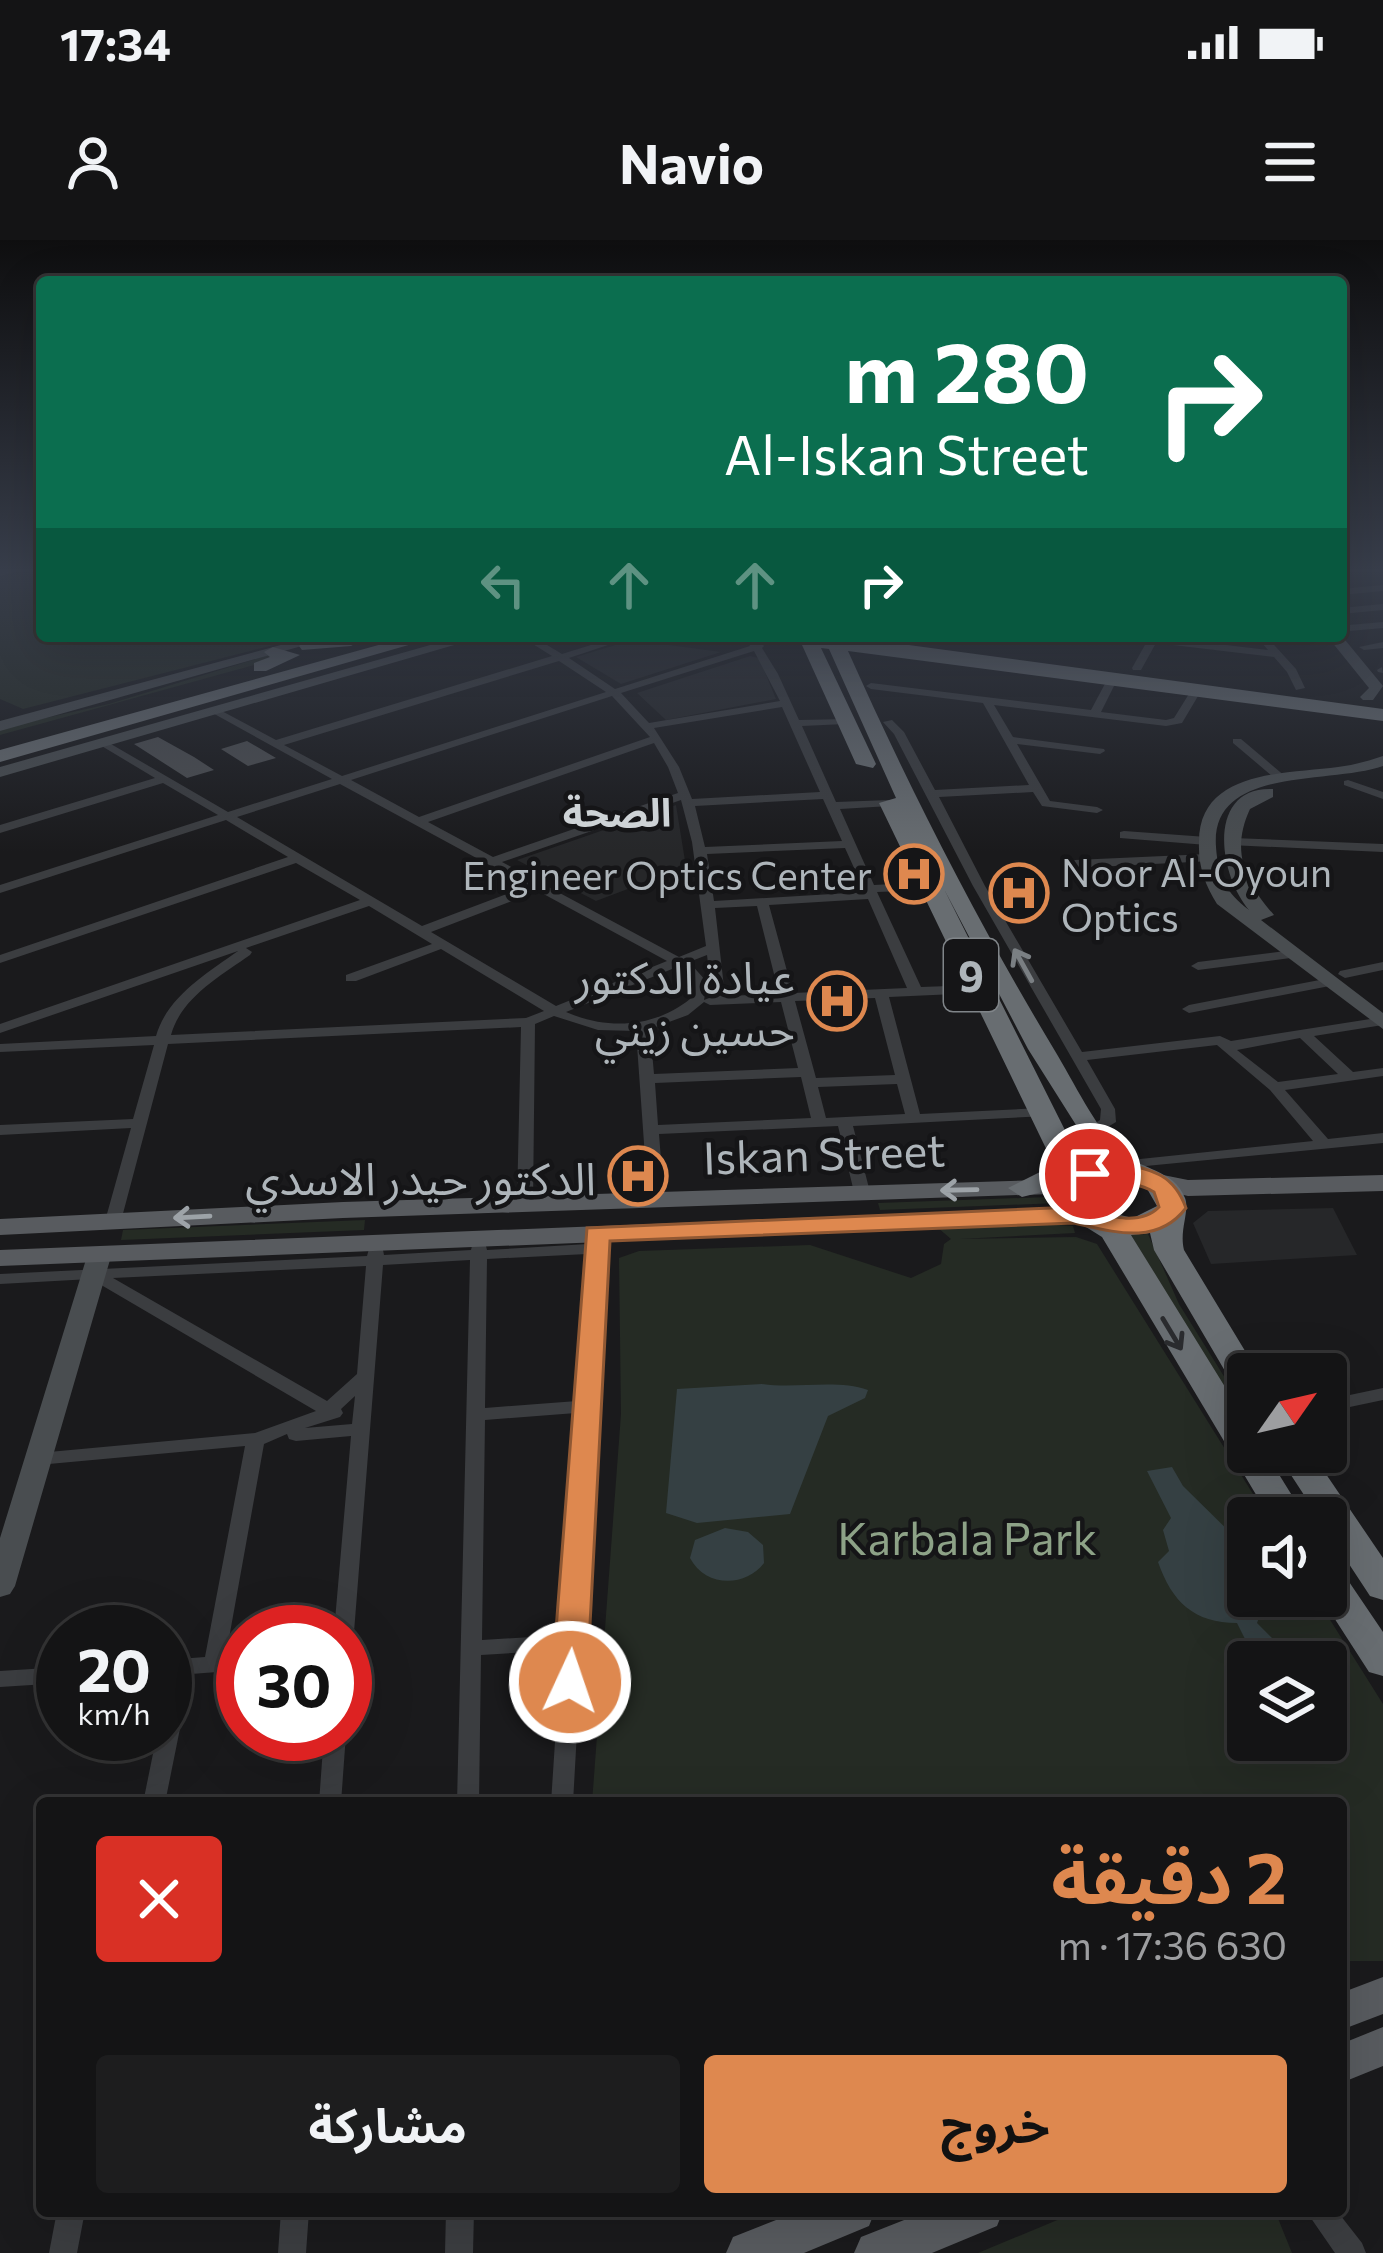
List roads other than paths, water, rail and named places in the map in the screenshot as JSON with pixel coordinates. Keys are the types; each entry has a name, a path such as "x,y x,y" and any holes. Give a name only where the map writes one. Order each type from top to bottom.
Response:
{"highway":[{"path":"223,686 268,664"},
{"path":"257,670 277,664"},
{"path":"0,739 317,664"},
{"path":"0,755 223,686 351,670 362,664"},
{"path":"817,664 821,668"},
{"path":"821,668 825,664"},
{"path":"821,668 831,664"},
{"path":"845,664 889,782"},
{"name":"9","path":"849,664 888,722 889,782"},
{"path":"1026,664 1196,691 1300,688 1376,698"},
{"path":"1089,664 1137,668 1383,715"},
{"name":"9","path":"821,668 845,721 1031,1005 1091,1132 1137,1173 1171,1195 1164,1227 1168,1250 1230,1353"},
{"path":"0,755 88,724 67,722"},
{"name":"9","path":"954,886 977,989 1073,1175 1074,1200 1096,1223 1274,1497"},
{"path":"1017,1062 1034,1066 1057,1059"},
{"path":"1022,1188 1059,1178 1068,1169 1073,1175 1137,1173"},
{"path":"1096,1223 1132,1227 1169,1215"},
{"path":"1303,1473 1352,1575 1383,1661"}],"main road":[{"path":"0,726 235,664"},
{"path":"0,772 374,664"},
{"path":"1364,664 1377,688 1376,698"},
{"path":"0,709 20,721"},
{"path":"1338,978 1294,954 1225,900 1211,879 1207,824 1219,799 1282,778 1361,770 1383,761"},
{"path":"1382,1015 1239,889 1233,822 1255,797 1383,781"},
{"path":"1137,1173 1188,1188 1383,1183"},
{"name":"Iskan Street","path":"0,1227 525,1203 1022,1188"},
{"path":"1169,1215 1196,1204 1383,1200"},
{"path":"384,1248 387,1237 380,1225 385,1216 405,1208"},
{"path":"0,1258 97,1264 335,1242 352,1237 362,1223 343,1210"},
{"path":"335,1242 384,1248 479,1246 1096,1223"},
{"path":"0,1586 97,1264"},
{"path":"1347,2010 1383,1995"},
{"path":"1347,2062 1383,2047"},
{"path":"749,2253 838,2217"},
{"path":"877,2253 966,2217"}],"street":[{"path":"275,744 537,664"},
{"path":"570,664 614,693 648,726 687,799 701,851 719,1000"},
{"path":"0,890 692,664"},
{"path":"771,664 916,992"},
{"path":"882,664 986,700 1174,723 1196,691"},
{"path":"1137,668 1139,664"},
{"path":"1284,664 1300,688"},
{"path":"1095,714 1112,680"},
{"path":"986,700 1050,806 1097,810"},
{"path":"648,726 785,703"},
{"path":"214,711 680,962 699,979 697,1001"},
{"path":"794,723 845,721"},
{"path":"709,905 954,886 931,794 888,722"},
{"path":"418,821 656,739"},
{"path":"1009,740 1100,751"},
{"path":"1237,741 1282,778"},
{"path":"104,743 556,1011 589,1024 643,1026 675,1017 697,1001 977,989"},
{"path":"0,829 165,779"},
{"path":"492,861 687,799 828,801 889,782"},
{"path":"1352,783 1383,796"},
{"path":"931,794 1037,788"},
{"path":"1124,835 1208,850"},
{"path":"1233,842 1383,848"},
{"path":"701,851 849,844"},
{"path":"1075,864 1208,850"},
{"path":"0,959 298,858"},
{"path":"421,931 539,886"},
{"path":"0,1030 370,901"},
{"path":"762,902 820,1123"},
{"path":"113,1221 160,1040 177,1008 214,973 305,924"},
{"path":"351,978 443,944"},
{"path":"0,1048 528,1022 712,948"},
{"path":"1198,965 1294,954"},
{"path":"1189,1009 1383,966"},
{"path":"880,993 914,1119"},
{"path":"1031,1005 1057,1059 1220,1040 1275,1087 1325,1144"},
{"path":"1229,1046 1382,1015"},
{"path":"525,1203 528,1022"},
{"path":"643,1026 656,1199"},
{"path":"1304,1034 1350,1077"},
{"path":"1275,1087 1383,1072"},
{"path":"647,1079 903,1079"},
{"path":"651,1130 1042,1114"},
{"path":"844,1122 862,1192"},
{"path":"0,1130 139,1124"},
{"path":"1137,1173 1383,1138"},
{"path":"562,1797 596,1241"},
{"path":"468,1797 479,1246"},
{"path":"0,1279 97,1264 384,1248 366,1375 346,1605"},
{"path":"97,1264 361,1429"},
{"path":"256,1438 330,1411 366,1375"},
{"path":"1347,1402 1383,1394"},
{"path":"476,1415 587,1406"},
{"path":"38,1459 361,1429"},
{"path":"192,1666 214,1664 256,1438"},
{"path":"471,1648 572,1642"},
{"path":"0,1679 36,1677"},
{"path":"155,1797 160,1761"},
{"path":"330,1797 333,1761"},
{"path":"63,2253 70,2217"},
{"path":"292,2253 295,2217"},
{"path":"459,2253 460,2217"},
{"path":"1325,2217 1352,2253"}],"place":[{"name":"Engineer Optics Center","path":"914,874"},
{"name":"Noor Al-Oyoun Optics","path":"1019,893"},
{"name":"عيادة الدكتور حسين زيني","path":"837,1001"},
{"name":"الدكتور حيدر الاسدي","path":"638,1176"}],"district":[{"name":"الصحة","path":"617,811"}],"park label":[{"name":"Karbala Park","path":"967,1536"}]}
